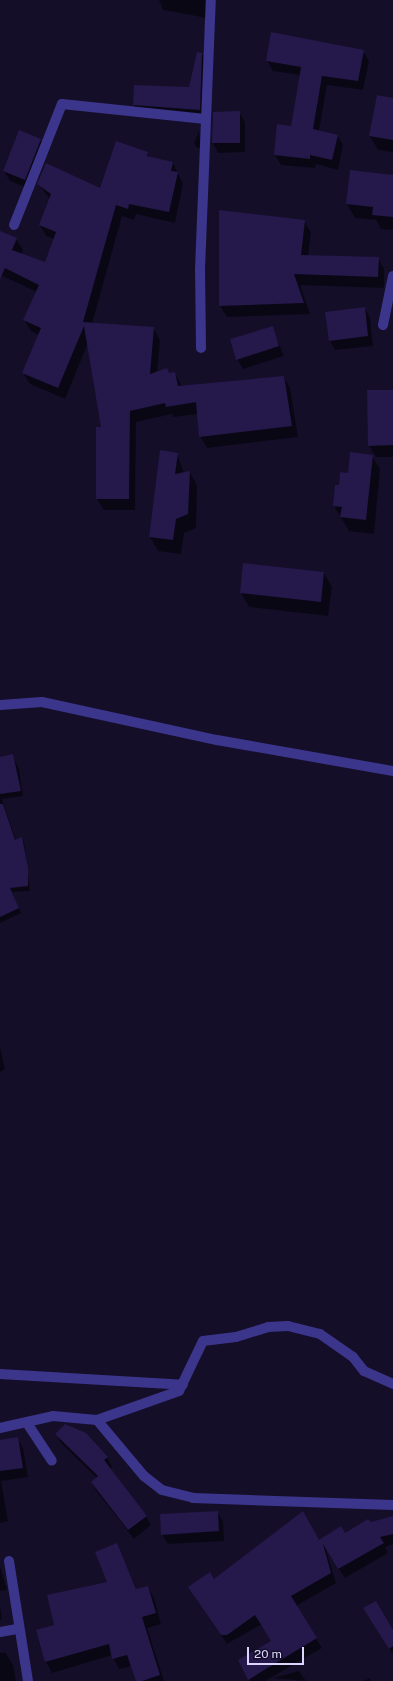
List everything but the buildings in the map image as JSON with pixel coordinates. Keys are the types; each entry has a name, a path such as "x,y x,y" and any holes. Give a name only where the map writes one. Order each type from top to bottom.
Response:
{"street":[{"path":"201,348 200,269 211,0"},
{"path":"14,225 62,104 205,119"},
{"path":"383,325 393,276"},
{"path":"0,705 42,702 217,740 393,771"},
{"path":"0,1428 53,1416 97,1420 173,1394 183,1385 203,1341 288,1326 320,1334 353,1357 364,1371 393,1384"},
{"path":"0,1374 183,1385"},
{"path":"97,1420 144,1476 162,1490 193,1498 393,1505"},
{"path":"27,1423 52,1461"},
{"path":"9,1561 17,1629 28,1681"},
{"path":"0,1632 17,1629"}]}
